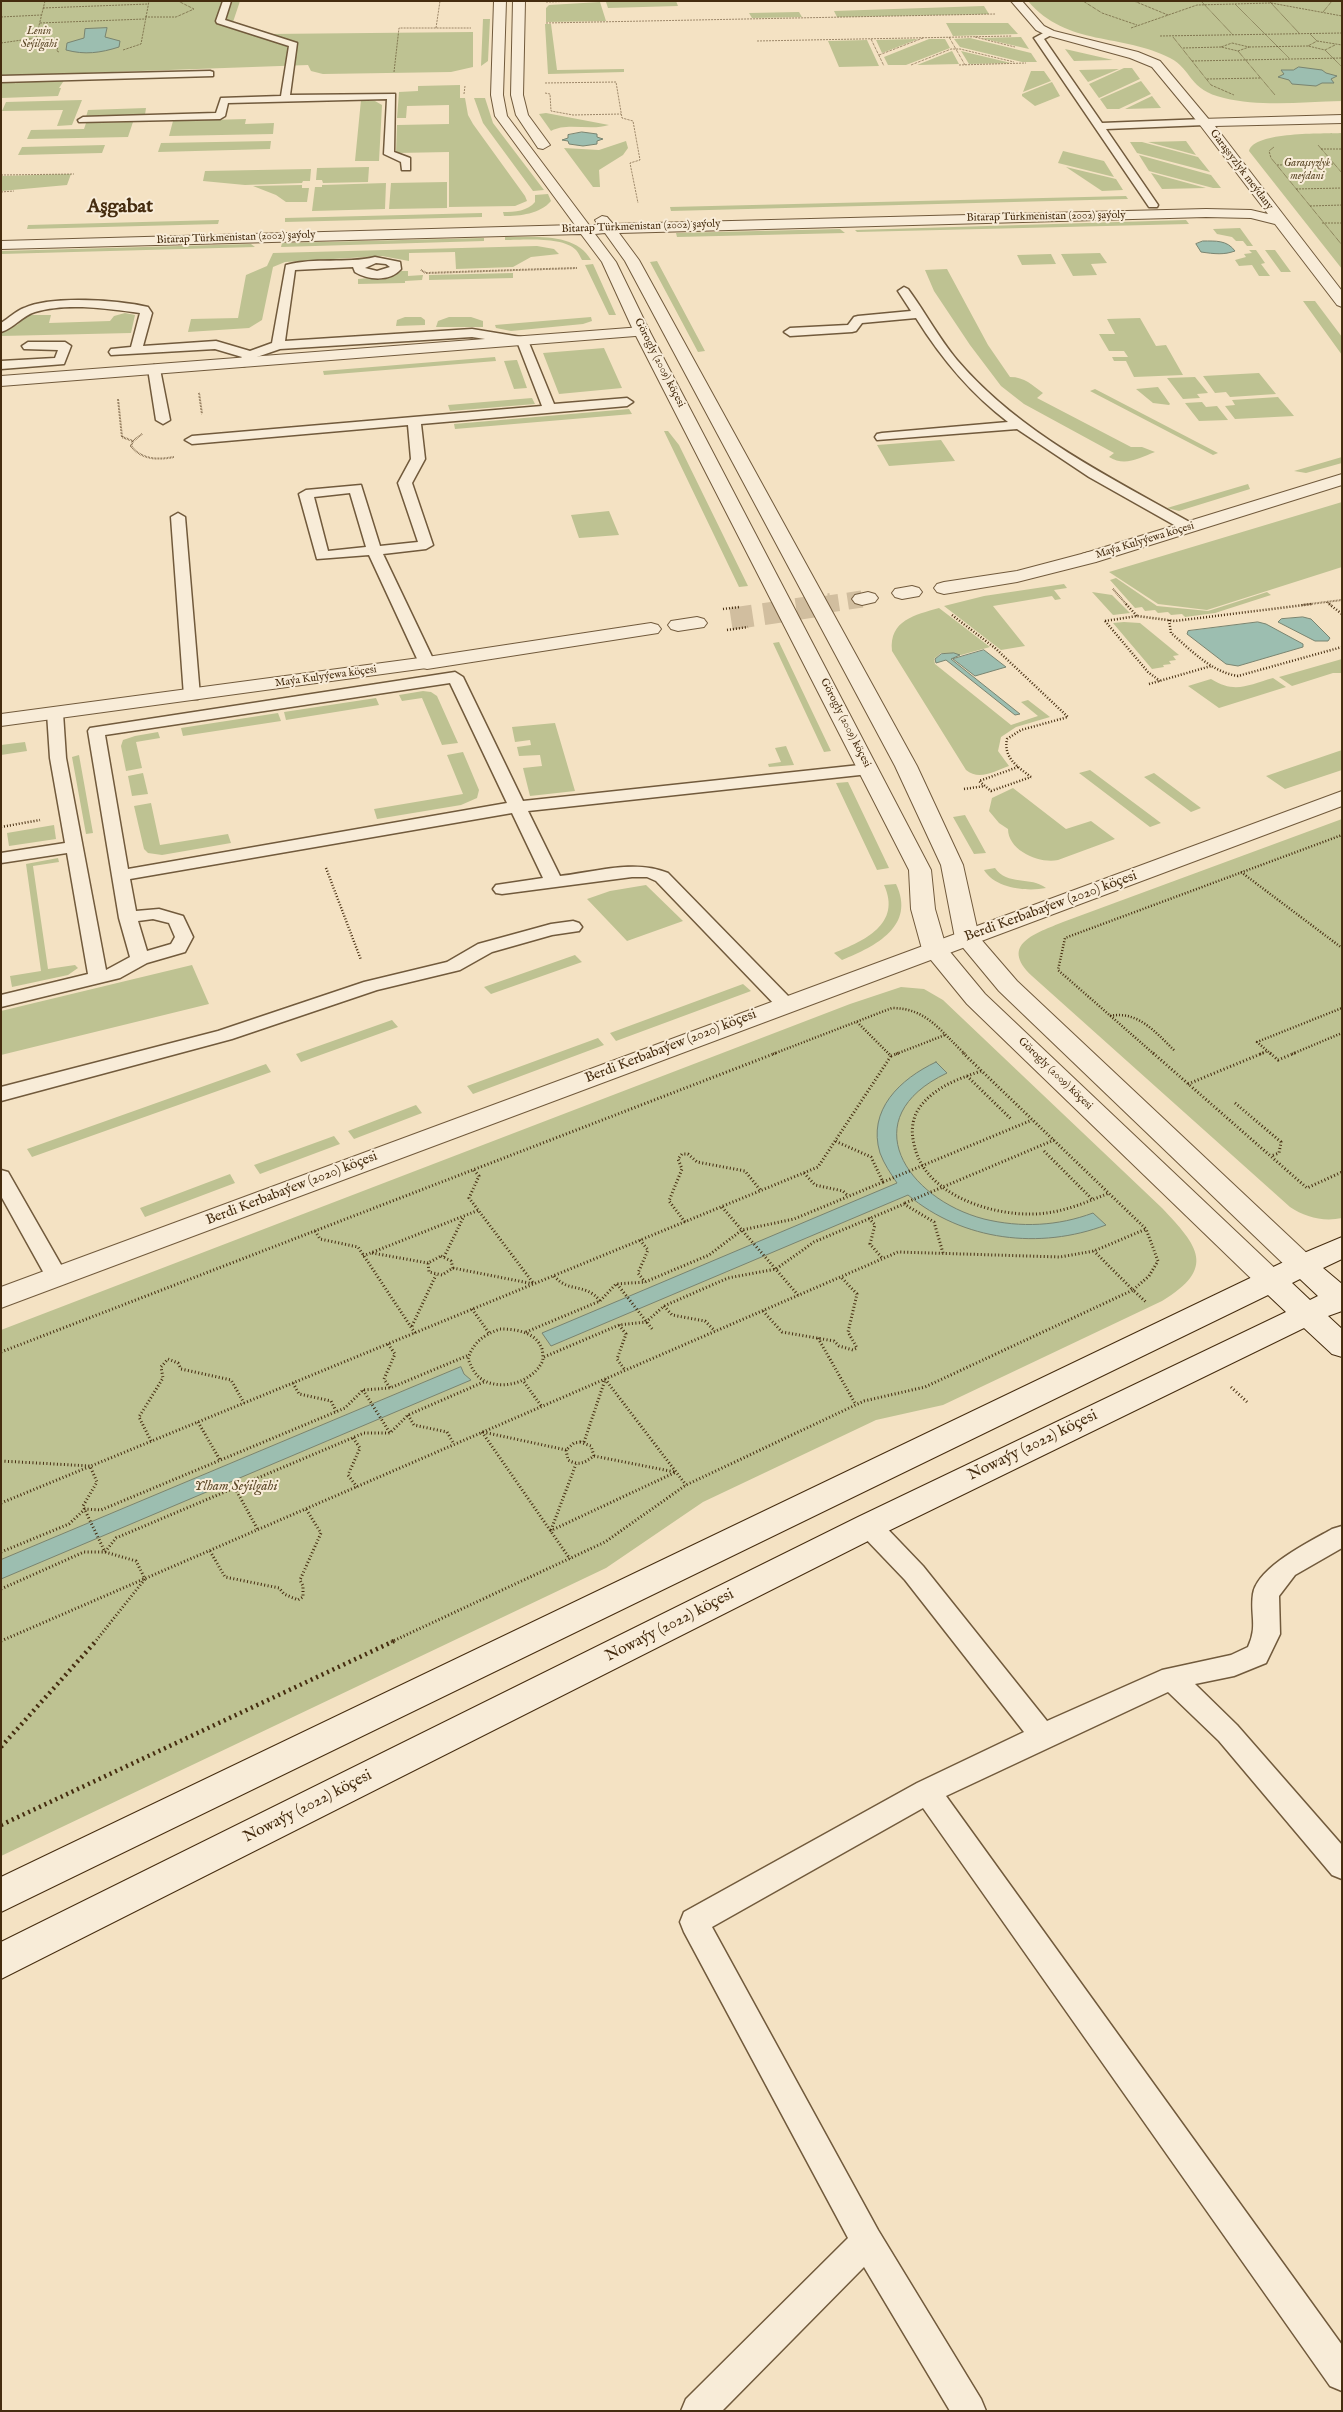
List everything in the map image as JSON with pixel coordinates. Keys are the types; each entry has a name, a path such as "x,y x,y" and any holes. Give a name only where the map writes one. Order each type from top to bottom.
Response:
{"street":[{"name":"Görogly (2009) köçesi","path":"500,1 497,95 501,116 594,221 632,260 906,766 952,865 967,938 1008,986 1302,1265 1341,1299"},
{"path":"518,1 516,95 518,104 530,128 554,158"},
{"path":"1016,1 1040,28 1050,33 1134,55 1156,64 1205,122"},
{"name":"Garaşsyzlyk meýdany","path":"1205,122 1342,119"},
{"name":"Garaşsyzlyk meýdany","path":"1205,122 1342,302"},
{"name":"Bitarap Türkmenistan (2002) şaýoly","path":"1,236 1153,206 1229,203 1244,200 1258,192"},
{"name":"Bitarap Türkmenistan (2002) şaýoly","path":"1,245 594,221 1234,213 1267,217 1280,221"},
{"name":"Görogly (2009) köçesi","path":"594,221 609,262 642,332 920,870 923,909 934,949 976,999 1272,1282 1342,1346"},
{"path":"1,381 154,369 247,358 642,332"},
{"name":"Maýa Kulyýewa köçesi","path":"944,588 1016,578 1089,558 1342,479"},
{"name":"Maýa Kulyýewa köçesi","path":"1,720 192,696 651,629"},
{"name":"Berdi Kerbabaýew (2020) köçesi","path":"1,1298 785,1004 1342,798"},
{"path":"1,1895 1342,1247"},
{"name":"Nowaýy (2022) köçesi","path":"1,1961 869,1526 1341,1299"}],"lane":[{"path":"226,1 220,21 294,45 285,98"},
{"path":"1050,33 1039,38 1153,206"},
{"path":"1,78 210,74"},
{"path":"83,120 220,116 224,100 392,96 389,154 406,160 406,168"},
{"path":"1099,126 1205,122"},
{"path":"278,344 290,267 351,262 361,264 381,260 392,262 396,266"},
{"path":"904,291 953,363 990,401 1020,425 1094,473 1188,527"},
{"path":"1,328 17,316 32,309 121,305 144,310 146,313 136,350"},
{"path":"790,332 852,328 858,320 920,314"},
{"path":"115,352 216,345 247,358 278,344 472,333 494,335 523,341 549,408"},
{"path":"1,365 60,361 65,346 28,346"},
{"path":"154,369 163,420"},
{"path":"192,440 627,402"},
{"path":"414,420 418,459 405,483 426,545 374,551 322,556 306,494 356,488 374,551 427,663"},
{"path":"882,437 1020,425"},
{"path":"178,517 192,696"},
{"path":"140,959 128,918 96,731 455,677 516,807 554,882"},
{"path":"55,713 58,758 98,977"},
{"path":"122,875 516,807 869,769"},
{"path":"1,858 74,847"},
{"path":"502,889 632,872 650,872 662,876 785,1004"},
{"path":"1,1000 112,974 140,959 178,948 184,937 177,920 165,914 150,912 128,918"},
{"path":"1,1094 225,1035 371,986 453,966 485,948 550,930 573,927"},
{"path":"1,1177 56,1277"},
{"path":"869,1526 914,1573 1042,1736"},
{"path":"969,2411 867,2241 694,1922 927,1792 1042,1736 1171,1678 1234,1665 1257,1655 1267,1634 1266,1594 1286,1568 1340,1536"},
{"path":"1171,1678 1228,1732 1342,1866"},
{"path":"927,1792 1342,2374"},
{"path":"698,2411 867,2241"}],"path":[{"path":"36,38 44,1"},
{"path":"40,23 176,16 194,9 178,1"},
{"path":"436,28 440,1"},
{"path":"541,2 581,1"},
{"path":"1083,1 1102,13 1138,25"},
{"path":"1134,1 1168,15"},
{"path":"1201,1 1233,35"},
{"path":"1322,12 1329,7 1332,1"},
{"path":"43,8 148,2 141,44 123,50"},
{"path":"1129,28 1196,5 1205,4 1270,2 1342,16"},
{"path":"1270,2 1276,12 1299,34"},
{"path":"1235,4 1267,34 1289,59"},
{"path":"542,24 997,14"},
{"path":"1,17 41,15"},
{"path":"394,73 399,28 478,28"},
{"path":"1154,36 1342,33"},
{"path":"1310,34 1318,41 1342,45"},
{"path":"757,42 1019,36"},
{"path":"1173,36 1216,88 1236,95"},
{"path":"949,37 965,65"},
{"path":"975,37 1021,49"},
{"path":"1,43 36,38 58,45 56,51 63,53"},
{"path":"878,55 923,38"},
{"path":"871,39 884,66"},
{"path":"1308,46 1318,41"},
{"path":"1221,47 1231,42 1249,47 1308,46 1325,50 1342,67"},
{"path":"1325,50 1335,45"},
{"path":"1183,48 1221,47 1238,51 1249,47"},
{"path":"911,65 956,49 1017,64"},
{"path":"1238,51 1277,97 1273,97"},
{"path":"1192,60 1342,58"},
{"path":"959,65 1033,63"},
{"path":"1207,79 1261,78"},
{"path":"544,84 616,82 622,118 633,121 640,160 630,163 638,206"},
{"path":"464,86 464,94"},
{"path":"545,93 550,94 551,111 573,115 622,114"},
{"path":"1315,143 1342,173"},
{"path":"1279,145 1269,151 1277,165 1342,245"},
{"path":"1321,149 1342,149"},
{"path":"1277,165 1333,164"},
{"path":"1,175 74,174"},
{"path":"1296,189 1342,188"},
{"path":"1,192 14,192"},
{"path":"1310,206 1342,205"},
{"path":"1315,223 1342,223"},
{"path":"396,266 412,266 426,272 577,268"},
{"path":"1113,589 1137,616"},
{"path":"1160,681 1148,672 1105,621 1137,616 1169,620 1219,616 1342,600"},
{"path":"1327,602 1342,614"},
{"path":"716,610 739,607"},
{"path":"950,613 995,648 1068,717 1021,730 1007,739 1005,751 1031,777 991,791 979,781 1019,767"},
{"path":"1169,620 1171,634 1212,666 1229,676 1238,676 1342,647"},
{"path":"727,630 748,627"},
{"path":"1149,684 1212,666"},
{"path":"964,789 984,786"},
{"path":"1,826 68,816"},
{"path":"1342,835 1065,938 1058,970 1307,1188 1342,1172"},
{"path":"316,842 371,986"},
{"path":"1241,872 1342,948"},
{"path":"1,1352 892,1008 905,1008 923,1014 1146,1229 1158,1261 1149,1276 1133,1290 925,1387 864,1401 686,1485 605,1542 1,1824"},
{"path":"1342,1008 1257,1042 1278,1060 1342,1034"},
{"path":"1110,1016 1118,1013 1135,1015 1175,1051"},
{"path":"857,1022 891,1056"},
{"path":"1,1503 818,1167 891,1056 945,1035"},
{"path":"1188,1084 1267,1051"},
{"path":"981,1070 936,1092 921,1106 916,1114 912,1141 914,1150 920,1166 942,1188 975,1204 1016,1214 1059,1212 1109,1193"},
{"path":"967,1076 1011,1119"},
{"path":"1235,1103 1281,1142 1279,1153 1271,1156"},
{"path":"526,1332 600,1301 616,1284 645,1282 709,1255 742,1230 794,1219 1032,1120"},
{"path":"835,1140 871,1157 884,1181"},
{"path":"544,1357 619,1325 646,1322 664,1306 728,1278 776,1269 814,1242 1054,1140"},
{"path":"1044,1151 1093,1200"},
{"path":"685,1222 669,1202 682,1169 678,1159 682,1154 688,1154 697,1162 745,1171 761,1191"},
{"path":"474,1170 479,1176 469,1198 534,1284"},
{"path":"804,1173 815,1185 843,1191 848,1196"},
{"path":"906,1203 934,1222 943,1253"},
{"path":"722,1207 798,1295"},
{"path":"364,1256 479,1210"},
{"path":"444,1257 463,1217"},
{"path":"869,1218 875,1225 870,1244 883,1258"},
{"path":"1,1642 898,1252 1060,1257 1094,1251 1146,1229"},
{"path":"315,1231 320,1239 358,1247 415,1332"},
{"path":"640,1240 648,1250 638,1273 645,1282"},
{"path":"1094,1251 1150,1306"},
{"path":"371,1253 428,1264"},
{"path":"428,1264 436,1257 444,1257 451,1260 453,1268"},
{"path":"428,1264 429,1272 436,1275 445,1275 453,1268"},
{"path":"453,1268 534,1284"},
{"path":"412,1327 436,1275"},
{"path":"554,1276 562,1285 593,1292 600,1301"},
{"path":"763,1311 782,1332 834,1341 846,1350 853,1350 857,1348 848,1332 857,1294 841,1277"},
{"path":"616,1284 653,1330"},
{"path":"664,1306 672,1315 705,1321 715,1331"},
{"path":"472,1309 489,1333"},
{"path":"619,1325 626,1334 617,1359 625,1370"},
{"path":"510,1329 526,1332 537,1339 542,1346 544,1357 539,1370 524,1382 503,1385 486,1381 475,1374 470,1367 469,1355 473,1344 489,1333 510,1329"},
{"path":"818,1338 856,1405"},
{"path":"388,1344 395,1354 384,1379 390,1388"},
{"path":"1,1552 69,1524 86,1510 101,1510 345,1408 363,1390 390,1388 469,1355"},
{"path":"151,1441 139,1417 163,1378 160,1371 161,1365 168,1359 178,1363 181,1369 231,1380 244,1403"},
{"path":"605,1379 686,1485"},
{"path":"584,1442 605,1379"},
{"path":"105,1550 116,1538 364,1433 390,1433 408,1415 486,1381"},
{"path":"524,1382 542,1407"},
{"path":"293,1383 299,1394 331,1401 336,1411"},
{"path":"1228,1383 1247,1402"},
{"path":"363,1390 390,1433"},
{"path":"408,1415 414,1425 447,1432 454,1444"},
{"path":"198,1422 220,1460"},
{"path":"482,1432 566,1450"},
{"path":"482,1432 570,1559"},
{"path":"353,1438 360,1448 348,1475 357,1487"},
{"path":"566,1450 574,1442 584,1442 591,1446 594,1456"},
{"path":"566,1450 568,1460 576,1464 585,1464 594,1456"},
{"path":"594,1456 676,1472"},
{"path":"1,1461 90,1466"},
{"path":"550,1531 576,1464"},
{"path":"90,1466 97,1482 83,1506 105,1550"},
{"path":"550,1531 676,1472"},
{"path":"235,1488 258,1530"},
{"path":"210,1551 225,1577 280,1588 284,1594 298,1600 303,1597 304,1593 300,1580 321,1532 306,1509"},
{"path":"1,1589 84,1552 105,1550 136,1561 145,1579"},
{"path":"1,1747 36,1712 122,1610 145,1579"}],"green space":[{"name":"Lenin Seýilgähi","path":"1,1 240,1 233,22 268,34 473,32 473,67 451,72 323,74 311,71 308,65 1,76"},
{"path":"676,1 678,6 608,8 606,2"},
{"path":"1028,1 1342,1 1342,101 1267,103 1224,98 1212,94 1197,85 1183,68 1170,58 1152,50 1077,33 1043,16"},
{"path":"600,2 606,21 546,22 546,8 549,5"},
{"path":"984,6 989,14 837,17 834,11"},
{"path":"799,12 802,17 752,18 749,13"},
{"path":"483,19 490,19 488,61 481,66"},
{"path":"946,23 1008,23 1018,34 953,36"},
{"path":"545,24 551,24 557,70 624,69 624,72 548,74"},
{"path":"1021,37 1029,49 981,38"},
{"path":"970,38 1031,53 1037,62 1022,62 960,47 954,39"},
{"path":"918,39 882,53 876,40"},
{"path":"929,39 945,39 950,48 906,65 888,65 884,57"},
{"path":"867,40 879,66 839,67 828,41"},
{"path":"1065,49 1113,60 1074,61"},
{"path":"952,51 959,64 917,65"},
{"path":"961,51 1011,63 969,64"},
{"path":"1124,68 1132,68 1140,79 1099,98 1089,84"},
{"path":"1119,69 1088,82 1079,70"},
{"path":"1031,71 1044,71 1051,81 1023,92"},
{"path":"65,79 59,88 61,88 58,96 1,98 1,82 15,82 16,84 17,80"},
{"path":"1141,81 1151,94 1119,109 1107,109 1100,99"},
{"path":"1052,82 1060,96 1035,106 1022,96 1022,94"},
{"path":"460,85 460,98 465,98 468,115 473,124 527,201 515,206 449,207 449,152 396,153 397,125 449,124 449,105 407,106 406,118 397,118 399,92 418,91 418,86"},
{"path":"1152,96 1161,108 1125,109"},
{"path":"474,98 485,98 493,123 544,190 533,191 483,123"},
{"path":"82,100 72,125 57,126 63,110 2,111 6,102"},
{"path":"361,100 375,101 382,105 379,161 355,161"},
{"path":"146,108 145,115 86,117 88,110"},
{"path":"546,113 609,125 602,127 564,127 551,131 539,114"},
{"path":"246,119 245,124 274,123 273,134 169,136 173,121"},
{"path":"133,122 128,137 27,139 31,130 84,129 86,123"},
{"name":"Garaşsyzlyk meýdani","path":"1342,133 1342,269 1249,151 1254,145 1263,140 1276,137"},
{"path":"271,141 270,149 158,152 161,143"},
{"path":"626,141 628,148 623,155 599,170 600,187 593,187 564,148 599,150"},
{"path":"1186,141 1196,155 1148,142"},
{"path":"1130,142 1142,142 1198,157 1210,172 1137,153"},
{"path":"105,145 102,153 18,155 22,147"},
{"path":"1063,151 1104,161 1114,177 1058,163"},
{"path":"1139,155 1211,175 1221,188 1213,188 1149,171"},
{"path":"369,167 368,182 323,183 322,180 316,180 317,168"},
{"path":"1066,167 1116,179 1123,190 1102,191"},
{"path":"311,169 310,181 303,181 302,183 245,185 203,181 205,171"},
{"path":"1151,173 1206,188 1162,189"},
{"path":"71,174 67,185 1,191 1,176"},
{"path":"447,182 447,208 389,209 391,183"},
{"path":"386,183 385,209 312,211 315,187 322,187 322,185"},
{"path":"302,185 302,188 309,188 307,202 286,202 276,195 253,186"},
{"path":"548,194 551,201 541,209 523,215 504,216 503,212 517,211 532,205 535,202 535,195"},
{"path":"1126,196 1128,199 671,211 670,207"},
{"path":"482,213 482,217 285,222 285,218"},
{"path":"219,220 218,224 27,229 28,225"},
{"path":"1186,220 1189,224 857,232 855,230"},
{"path":"1240,228 1253,246 1247,246 1243,241 1236,241 1232,237 1217,234 1213,229"},
{"path":"840,229 845,233 677,237 676,233"},
{"path":"505,237 541,237 565,240 584,251 591,260 582,260 576,250 562,243 542,240 505,240"},
{"path":"484,238 484,241 281,247 282,243"},
{"path":"251,244 255,247 1,254 1,251"},
{"path":"537,246 554,249 559,254 531,257 513,267 456,269 455,252 409,253 409,261 382,256 285,262 273,267 262,320 249,328 188,332 191,319 238,318 246,275 267,266 273,253"},
{"path":"1249,250 1256,250 1265,263 1261,264 1270,276 1259,276 1252,265 1239,266 1235,260 1246,257 1244,254 1252,253"},
{"path":"1265,250 1275,250 1291,272 1281,272"},
{"path":"1100,253 1107,263 1091,264 1097,275 1073,276 1061,254"},
{"path":"1051,254 1056,264 1022,265 1017,255"},
{"path":"657,261 705,351 698,352 650,262"},
{"path":"593,264 616,315 609,315 585,265"},
{"path":"947,269 988,345 1010,377 1020,378 1028,382 1043,393 1037,398 1131,447 1142,447 1155,452 1138,459 1115,460 1109,457 1114,453 1024,404 1001,386 970,345 934,291 925,270"},
{"path":"401,271 408,271 408,276 423,275 422,280 405,281 405,283 358,284 358,279 389,276"},
{"path":"513,273 513,278 429,280 429,275"},
{"path":"1303,301 1315,301 1342,337 1342,355"},
{"path":"125,313 135,315 131,333 1,336 1,331 17,325 28,315 51,315 49,323 110,321 114,316"},
{"path":"405,317 421,317 425,320 425,325 396,326 397,320"},
{"path":"449,317 471,317 483,321 483,327 436,327 438,321"},
{"path":"591,317 592,321 583,324 511,331 496,328 495,325"},
{"path":"1140,318 1156,346 1166,345 1183,375 1134,377 1126,361 1114,361 1112,357 1128,357 1124,351 1109,351 1099,334 1115,334 1107,319"},
{"path":"604,348 622,388 559,394 543,353"},
{"path":"495,357 496,361 324,375 323,371"},
{"path":"517,360 527,388 514,389 504,361"},
{"path":"1259,373 1276,394 1230,397 1226,392 1215,393 1203,376"},
{"path":"1195,377 1208,393 1197,394 1200,398 1183,399 1167,378"},
{"path":"1158,387 1169,405 1153,403 1136,389"},
{"path":"1095,389 1218,453 1213,455 1090,391"},
{"path":"1278,397 1294,416 1235,419 1225,406 1235,405 1232,400"},
{"path":"532,398 535,404 450,411 448,405"},
{"path":"1202,402 1206,407 1217,406 1228,420 1199,421 1185,403"},
{"path":"629,409 632,414 455,429 454,424"},
{"path":"664,431 668,431 679,445 748,586 739,587"},
{"path":"941,440 955,461 889,466 877,445"},
{"path":"1342,457 1342,463 1306,473 1294,471"},
{"path":"1248,484 1250,489 1179,511 1167,508"},
{"path":"1342,502 1342,567 1207,610 1158,604 1109,572"},
{"path":"609,511 619,535 579,538 571,515"},
{"path":"1116,578 1157,606 1208,611 1267,592 1271,595 1215,613 1185,617 1182,614 1171,615 1168,612 1158,613 1155,610 1145,611 1142,607 1135,608 1110,580"},
{"path":"1064,584 1067,588 1054,590 1061,599 1055,600 1052,596 993,606 1025,646 1001,650 944,606 984,596"},
{"path":"1092,592 1112,595 1130,613 1113,615"},
{"path":"939,608 990,647 961,655 941,653 934,659 935,664 1011,725 1038,716 1021,702 1028,700 1050,717 1016,727 1001,737 998,751 1009,766 982,775 976,775 966,770 892,651 892,641 895,632 905,620"},
{"path":"1113,623 1140,623 1179,655 1173,656 1176,660 1169,661 1171,664 1163,665 1164,667 1152,669"},
{"path":"779,642 831,751 824,752 773,643"},
{"path":"1342,659 1342,673 1333,673 1292,686 1279,677"},
{"path":"1273,678 1286,687 1219,708 1188,686 1211,679 1227,686 1242,687"},
{"path":"423,691 431,692 437,696 458,743 442,745 422,698 402,701 399,695"},
{"path":"376,698 379,705 286,720 284,712"},
{"path":"278,713 281,721 183,736 181,728"},
{"path":"555,723 575,791 530,796 523,768 542,766 540,755 519,756 517,747 531,745 530,740 515,742 512,727"},
{"path":"158,732 160,738 136,742 142,768 126,771 121,746 123,740"},
{"path":"25,742 27,751 1,755 1,745"},
{"path":"786,746 794,765 769,767 768,764 781,762 775,748"},
{"path":"1342,750 1342,770 1285,789 1266,776"},
{"path":"463,752 479,790 477,798 461,805 377,819 374,809 463,794 447,755"},
{"path":"79,755 93,833 86,834 72,757"},
{"path":"1090,770 1161,823 1150,827 1079,773"},
{"path":"143,773 148,794 132,796 128,776"},
{"path":"1154,773 1201,808 1191,812 1144,777"},
{"path":"848,782 889,868 877,870 836,783"},
{"path":"1013,788 1066,829 1091,821 1115,839 1058,860 1043,860 1026,854 1013,844 1009,837 1008,829 999,823 989,811 992,798"},
{"path":"151,803 160,845 228,834 231,843 162,855 148,853 144,849 134,806"},
{"path":"965,815 986,853 974,854 953,817"},
{"path":"1342,819 1342,1218 1321,1219 1302,1214 1290,1207 1032,976 1023,965 1019,956 1020,948 1025,941 1033,935 1053,926"},
{"path":"54,825 56,839 9,846 7,833"},
{"path":"58,858 59,862 33,866 48,969 75,965 78,968 68,975 12,987 10,976 41,971 26,864"},
{"path":"995,868 1006,877 1033,882 1046,888 1020,889 1003,885 989,876 984,870"},
{"path":"896,884 901,899 901,912 897,923 879,941 842,960 834,953 868,936 884,920 888,910 888,899 884,885"},
{"path":"646,885 683,921 627,941 587,899 610,891"},
{"path":"575,955 582,962 491,994 484,987"},
{"path":"192,965 209,1004 1,1055 1,1011"},
{"path":"743,984 751,991 616,1041 610,1033"},
{"name":"Ylham Seýilgähi","path":"901,987 924,989 943,1000 1175,1222 1192,1245 1196,1256 1196,1267 1190,1278 1179,1289 1162,1301 943,1405 876,1420 703,1502 606,1568 1,1856 1,1330 850,1004"},
{"path":"392,1020 398,1027 301,1062 296,1054"},
{"path":"598,1038 604,1045 473,1094 467,1086"},
{"path":"266,1064 271,1072 32,1157 27,1149"},
{"path":"416,1105 422,1113 354,1139 348,1131"},
{"path":"334,1136 340,1144 260,1174 254,1165"},
{"path":"230,1174 235,1183 145,1217 140,1208"}],"shaded area":[{"path":"107,28 105,37 120,41 119,47 92,53 66,50 67,43 84,38 85,29"},
{"path":"1299,67 1322,70 1337,76 1331,79 1334,83 1322,83 1316,86 1292,84 1289,80 1278,77 1284,74 1281,70 1293,70"},
{"path":"582,132 597,134 597,137 603,139 597,141 597,144 583,146 569,144 568,141 562,140 568,138 568,135"},
{"path":"1203,241 1225,243 1235,251 1219,254 1201,252 1196,244"},
{"path":"1303,617 1311,619 1330,638 1328,641 1315,641 1278,622 1281,619"},
{"path":"1258,622 1266,624 1303,644 1303,647 1238,666 1226,664 1187,634 1188,631"},
{"path":"984,650 1006,667 975,676 953,659"},
{"path":"954,653 960,655 951,659 1020,714 1015,715 946,660 936,663 935,659 941,654"},
{"path":"936,1062 947,1073 918,1091 902,1112 897,1134 901,1155 913,1176 932,1194 956,1209 984,1219 1012,1224 1039,1224 1066,1221 1093,1213 1106,1225 1081,1233 1055,1237 1029,1239 1003,1237 953,1223 930,1211 908,1195 551,1346 542,1333 897,1183 880,1153 877,1137 878,1123 890,1098 899,1087 910,1077"},
{"path":"461,1367 464,1374 471,1380 1,1579 1,1560"}],"tunnel":[{"path":"822,605 862,599"},
{"path":"731,619 831,604"}],"district":[{"name":"Aşgabat","path":"120,208"}]}
